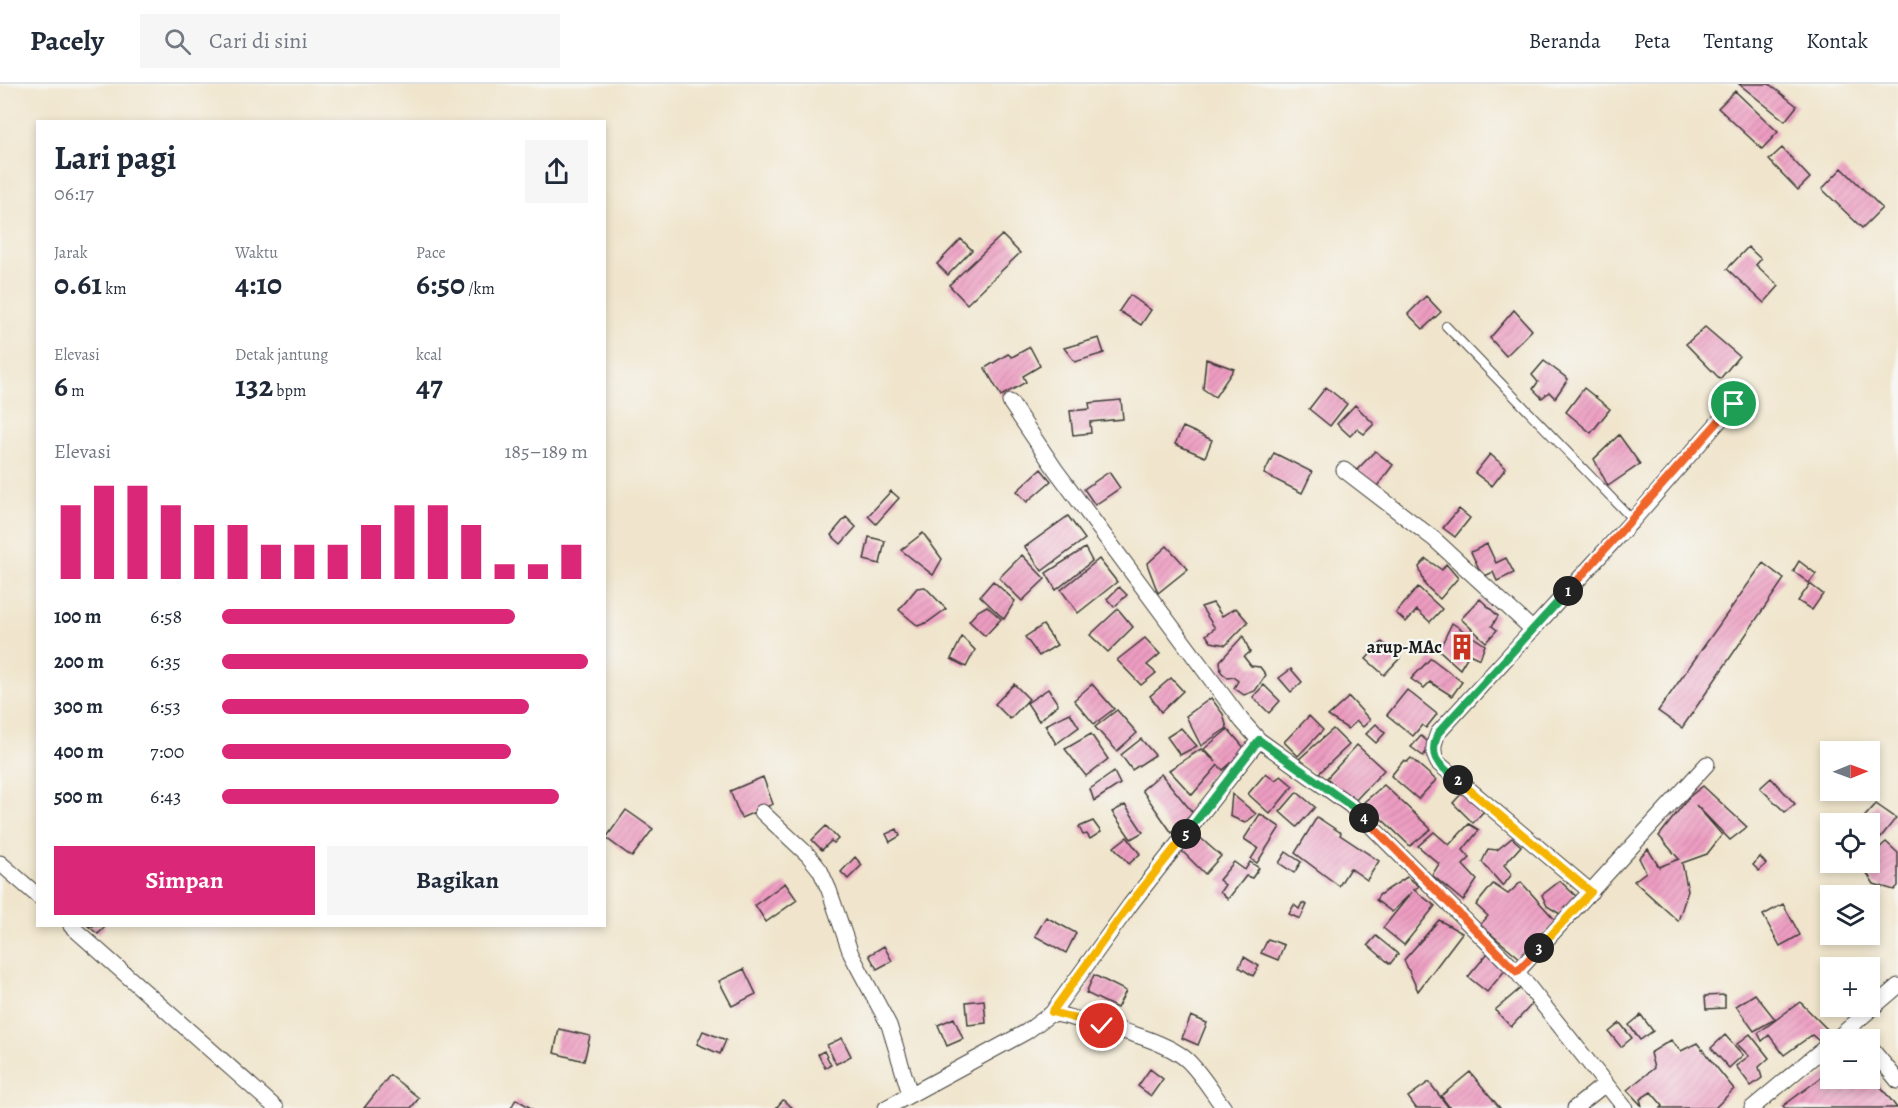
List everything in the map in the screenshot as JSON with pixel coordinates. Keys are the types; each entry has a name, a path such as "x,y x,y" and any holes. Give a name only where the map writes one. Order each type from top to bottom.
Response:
{"street":[{"path":"1010,402 1062,478 1242,721 1259,740 1350,805 1517,972 1625,1108"},
{"path":"1591,892 1438,763 1434,754 1434,743 1438,733 1633,520 1734,404"},
{"path":"1344,470 1447,550 1533,630"},
{"path":"886,1108 1026,1032 1052,1012 1130,904 1259,740"},
{"path":"1517,972 1707,764"},
{"path":"762,812 808,855 820,870 851,954 889,1025 910,1094"},
{"path":"0,862 36,894"},
{"path":"71,927 276,1108"},
{"path":"1848,1029 1898,986"},
{"path":"1052,1012 1153,1040 1175,1051 1188,1061 1224,1108"},
{"path":"1762,1105 1820,1052"},
{"path":"1880,1059 1898,1081"},
{"path":"1575,1108 1605,1084"}],"lane":[{"path":"1446,327 1633,520"}],"building":[{"path":"1739,84 1769,84 1797,106 1785,121"},
{"path":"1735,91 1778,132 1762,149 1718,108"},
{"path":"1782,148 1810,178 1798,190 1769,160"},
{"path":"1842,168 1882,208 1862,228 1822,189"},
{"path":"1002,235 1020,253 967,304 949,285"},
{"path":"961,239 972,250 948,275 937,264"},
{"path":"1748,247 1761,259 1756,265 1779,286 1764,303 1727,269"},
{"path":"1130,295 1151,310 1141,325 1119,311"},
{"path":"1426,296 1441,312 1423,329 1408,314"},
{"path":"1514,310 1532,330 1506,356 1490,338"},
{"path":"1705,327 1739,356 1720,379 1686,344"},
{"path":"1099,338 1104,353 1075,362 1064,348"},
{"path":"1030,347 1040,366 1023,376 1026,382 1001,396 985,368 1008,354 1012,357"},
{"path":"1206,359 1234,369 1215,397 1203,389"},
{"path":"1544,361 1568,379 1555,398 1549,392 1542,398 1533,389 1538,382 1532,375"},
{"path":"1326,387 1347,404 1330,426 1309,409"},
{"path":"1584,388 1610,409 1591,433 1566,412"},
{"path":"1121,400 1123,419 1090,422 1091,433 1073,435 1070,411 1090,409 1089,403"},
{"path":"1355,405 1374,424 1364,434 1357,429 1350,436 1337,424"},
{"path":"1183,427 1212,440 1205,457 1175,444"},
{"path":"1619,435 1640,464 1608,486 1594,459"},
{"path":"1375,451 1393,465 1375,489 1354,473"},
{"path":"1274,453 1312,472 1302,493 1264,474"},
{"path":"1490,454 1506,468 1492,486 1475,473"},
{"path":"1041,469 1051,481 1027,502 1017,491"},
{"path":"1109,472 1120,488 1095,505 1084,489"},
{"path":"891,491 899,498 876,524 868,516"},
{"path":"1459,509 1470,518 1455,537 1443,528"},
{"path":"1068,516 1085,539 1042,571 1025,547"},
{"path":"846,517 856,527 841,544 831,535"},
{"path":"923,533 942,559 933,575 901,550"},
{"path":"869,537 885,541 880,564 864,560"},
{"path":"1487,544 1496,563 1506,558 1514,573 1497,581 1493,572 1483,577 1471,552"},
{"path":"1167,546 1188,569 1158,593 1147,564"},
{"path":"1085,548 1092,561 1056,590 1046,573"},
{"path":"1022,555 1045,579 1022,601 999,578"},
{"path":"1099,559 1117,582 1078,613 1061,590"},
{"path":"1426,559 1442,570 1446,564 1458,578 1440,599 1425,585 1419,567"},
{"path":"1799,561 1816,574 1809,583 1793,571"},
{"path":"1763,563 1784,579 1682,728 1658,711"},
{"path":"993,581 1015,601 1004,619 980,596"},
{"path":"1810,584 1823,594 1812,610 1798,601"},
{"path":"925,587 946,609 918,626 899,610 917,588"},
{"path":"1119,587 1127,595 1114,607 1107,599"},
{"path":"1418,587 1442,609 1430,622 1417,610 1406,622 1396,613"},
{"path":"1480,599 1498,616 1492,626 1497,630 1486,642 1461,619"},
{"path":"1213,603 1222,616 1236,608 1248,622 1226,645 1211,642 1206,635 1215,628 1201,607"},
{"path":"987,606 1001,619 985,636 969,621 978,611"},
{"path":"1118,609 1133,627 1108,652 1090,635"},
{"name":"arup-MAc","path":"1452,623 1485,645 1480,659 1469,654 1460,669 1439,650"},
{"path":"1043,625 1057,645 1039,656 1025,637"},
{"path":"1243,636 1250,652 1244,657 1251,666 1260,667 1266,675 1255,691 1244,695 1234,688 1238,681 1233,677 1228,678 1221,672 1220,661"},
{"path":"962,637 975,650 966,667 951,659"},
{"path":"1145,638 1160,654 1147,665 1156,673 1141,685 1117,660"},
{"path":"1382,642 1400,658 1384,675 1366,659"},
{"path":"1431,658 1462,682 1452,696 1430,682 1424,688 1411,679"},
{"path":"1291,669 1302,682 1291,692 1279,678"},
{"path":"1171,678 1183,691 1161,712 1150,696"},
{"path":"1014,684 1029,699 1010,719 995,704"},
{"path":"1092,684 1114,709 1094,724 1074,700"},
{"path":"1264,685 1280,701 1269,713 1253,697"},
{"path":"1048,689 1058,704 1039,721 1027,703"},
{"path":"1407,690 1437,714 1426,728 1422,725 1413,736 1387,715"},
{"path":"1349,697 1370,720 1363,727 1357,721 1348,729 1328,716"},
{"path":"1211,698 1223,714 1227,728 1201,746 1186,716"},
{"path":"1117,710 1137,733 1117,751 1095,727"},
{"path":"1070,713 1079,727 1056,744 1045,725"},
{"path":"1309,716 1323,730 1298,756 1284,742"},
{"path":"1376,724 1385,733 1376,743 1366,734"},
{"path":"1181,728 1197,746 1180,755 1167,737"},
{"path":"1228,729 1246,750 1223,770 1218,765 1192,795 1169,770 1201,749 1216,762 1204,749"},
{"path":"1333,729 1349,745 1317,775 1298,760"},
{"path":"1091,734 1108,759 1086,776 1065,749"},
{"path":"1421,736 1432,745 1423,756 1411,747"},
{"path":"1141,739 1155,755 1132,770 1121,755"},
{"path":"1357,745 1384,770 1353,803 1327,778"},
{"path":"1411,758 1436,780 1418,799 1391,776 1404,760 1407,762"},
{"path":"1114,772 1120,784 1094,801 1090,789"},
{"path":"1266,773 1275,780 1281,776 1293,786 1270,814 1248,794"},
{"path":"1161,774 1193,813 1172,833 1142,790"},
{"path":"763,777 773,804 741,818 730,791"},
{"path":"1771,778 1795,804 1785,812 1760,788"},
{"path":"1384,785 1431,829 1410,846 1364,802"},
{"path":"1703,786 1747,827 1730,840 1696,805 1722,835 1707,854 1682,863 1688,891 1678,921 1634,881 1646,872 1639,858 1648,849 1659,867 1679,859 1659,836 1689,797"},
{"path":"1297,792 1315,807 1297,827 1280,812"},
{"path":"1463,792 1484,811 1473,823 1453,803"},
{"path":"1232,794 1256,814 1245,823 1230,816"},
{"path":"1876,804 1896,818 1880,838 1880,813 1868,813"},
{"path":"1125,805 1143,832 1131,839 1112,812"},
{"path":"626,810 653,829 632,857 606,838"},
{"path":"1260,814 1280,827 1257,863 1251,859 1258,848 1244,839"},
{"path":"1317,817 1379,861 1367,880 1350,868 1339,886 1295,853"},
{"path":"1093,821 1101,832 1090,839 1087,834 1083,835 1079,827"},
{"path":"1469,824 1479,830 1463,850 1470,858 1463,865 1477,880 1463,901 1432,875 1439,864 1418,846 1434,832 1449,845"},
{"path":"826,826 838,839 834,843 831,841 822,850 812,840"},
{"path":"897,829 900,836 890,842 886,834"},
{"path":"1197,835 1221,856 1205,874 1182,851"},
{"path":"1127,837 1140,854 1129,864 1114,847"},
{"path":"1512,838 1521,846 1504,865 1512,874 1503,886 1482,862 1488,849 1497,850"},
{"path":"1886,842 1898,853 1898,886 1894,890 1874,884 1867,873 1880,873 1880,847"},
{"path":"1286,852 1301,862 1294,873 1279,863"},
{"path":"855,857 862,865 848,879 841,872"},
{"path":"1760,857 1766,864 1759,871 1753,865"},
{"path":"1234,862 1245,870 1250,862 1259,868 1252,878 1246,876 1228,899 1220,892 1225,885 1219,880"},
{"path":"1407,877 1419,886 1414,890 1435,906 1404,945 1383,928 1412,892 1392,912 1376,900 1379,895"},
{"path":"1560,881 1579,899 1563,916 1547,906 1542,895"},
{"path":"1521,882 1557,922 1521,959 1480,925 1488,916 1476,905 1493,884 1508,894"},
{"path":"785,883 797,900 766,922 755,905"},
{"path":"1302,903 1307,905 1300,919 1289,914 1294,905 1299,909"},
{"path":"1783,904 1800,935 1780,946 1763,915"},
{"path":"1046,917 1076,933 1066,953 1035,936"},
{"path":"1439,920 1462,933 1418,991 1404,960"},
{"path":"89,927 105,927 98,934"},
{"path":"1376,936 1398,954 1390,964 1368,945"},
{"path":"1268,939 1284,945 1278,960 1261,953"},
{"path":"884,946 892,961 877,969 869,955"},
{"path":"1488,953 1507,968 1487,992 1468,977"},
{"path":"1244,957 1259,966 1253,976 1239,967"},
{"path":"744,969 756,994 732,1006 719,981"},
{"path":"1094,975 1126,991 1117,1008 1086,993"},
{"path":"1522,987 1533,1003 1511,1027 1495,1010"},
{"path":"1755,994 1775,1019 1754,1031 1736,1006"},
{"path":"1725,995 1725,1008 1706,1009 1705,996"},
{"path":"984,1000 986,1023 968,1025 966,1002"},
{"path":"1800,1002 1827,1029 1820,1029 1819,1041 1812,1035 1784,1055 1769,1035 1762,1041 1758,1033"},
{"path":"1641,1015 1653,1031 1640,1040 1629,1025"},
{"path":"1191,1016 1207,1023 1198,1045 1182,1038"},
{"path":"954,1018 963,1039 947,1046 938,1025"},
{"path":"1620,1023 1632,1038 1621,1047 1609,1032"},
{"path":"559,1029 590,1036 584,1061 554,1053"},
{"path":"703,1031 726,1040 720,1054 697,1044"},
{"path":"1750,1034 1769,1058 1759,1067 1762,1078 1751,1086 1736,1066 1749,1056 1737,1044"},
{"path":"1725,1035 1743,1055 1729,1068 1711,1048"},
{"path":"842,1038 851,1056 836,1064 827,1045"},
{"path":"1671,1040 1681,1051 1697,1043 1734,1089 1715,1108 1661,1108 1663,1106 1651,1092 1640,1099 1642,1106 1627,1090 1654,1068 1650,1053"},
{"path":"824,1051 831,1065 825,1068 818,1054"},
{"path":"1150,1069 1163,1079 1151,1096 1138,1086"},
{"path":"1470,1072 1500,1108 1450,1108 1441,1096"},
{"path":"390,1075 419,1098 411,1108 364,1108"},
{"path":"1820,1078 1820,1089 1880,1089 1880,1086 1897,1108 1785,1108 1783,1106"},
{"path":"1429,1082 1449,1108 1416,1108 1408,1097"},
{"path":"516,1099 531,1108 511,1108"},
{"path":"783,1100 793,1108 776,1108"}],"place":[{"name":"arup-MAc","path":"1462,647"}],"route":[{"path":"1102,1026 1052,1012 1130,904 1259,740 1350,805 1517,972 1591,892 1438,763 1434,754 1434,743 1438,733 1633,520 1734,404"}]}
